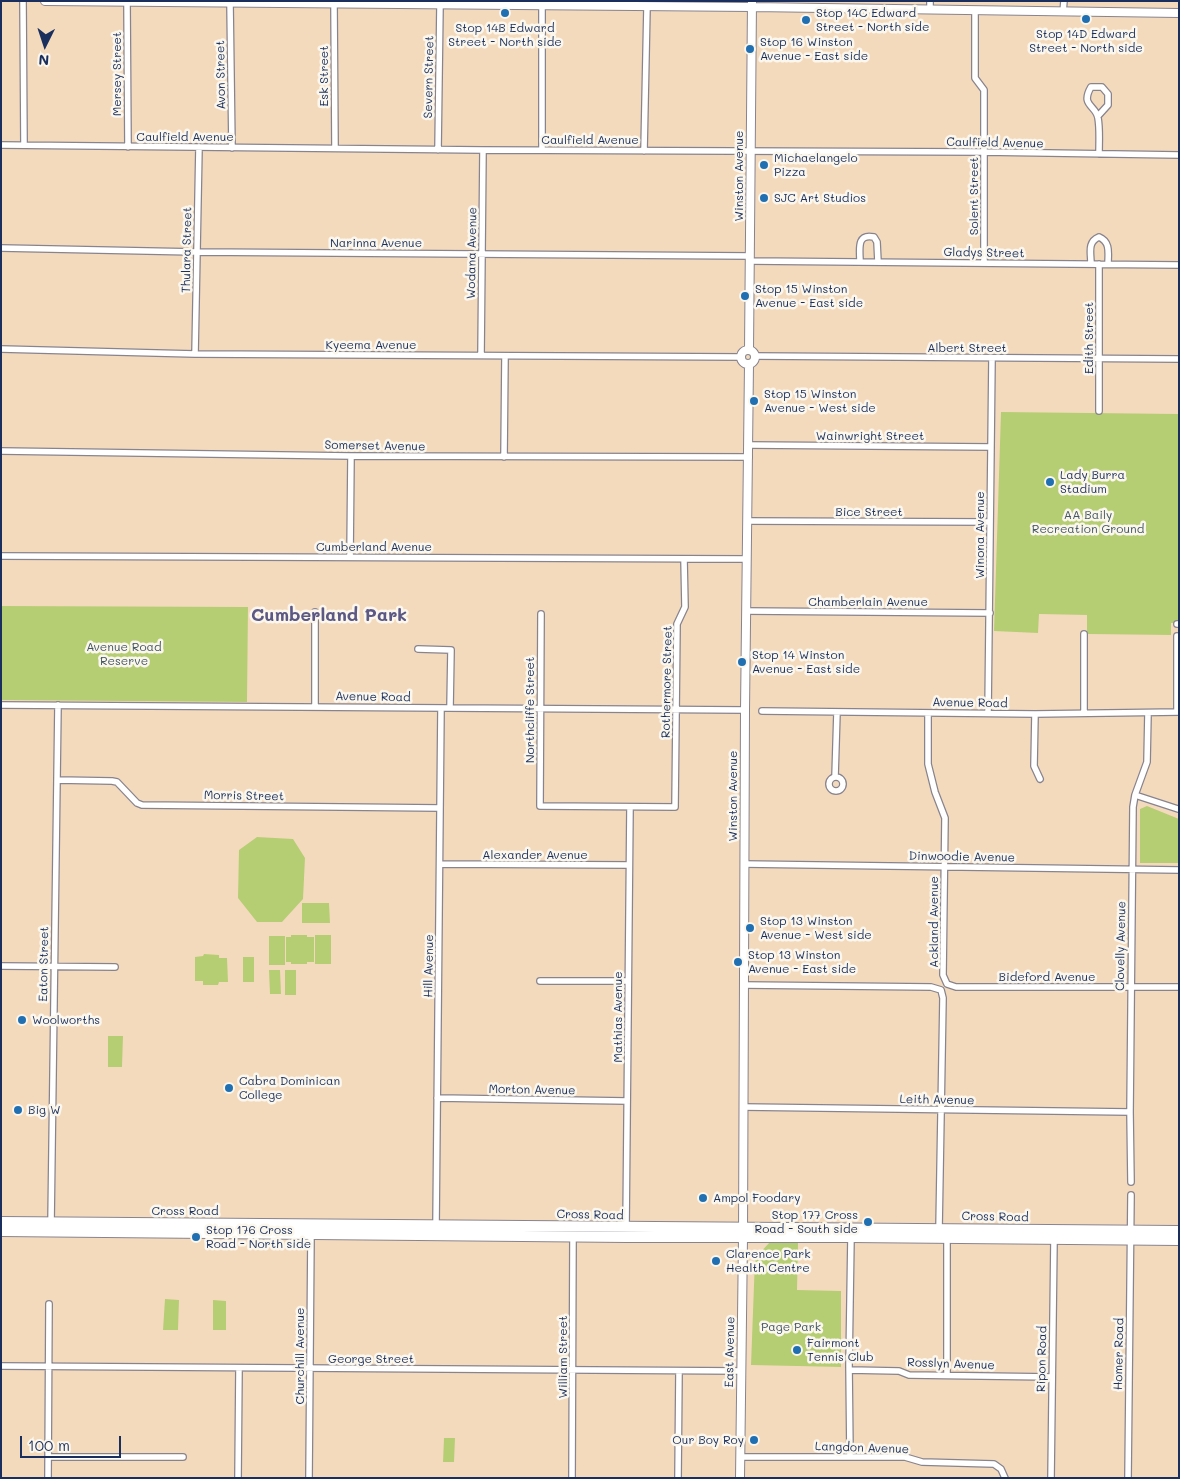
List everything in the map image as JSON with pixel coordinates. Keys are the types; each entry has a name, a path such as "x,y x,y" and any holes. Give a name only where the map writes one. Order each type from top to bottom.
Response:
{"highway":[{"name":"Cross Road","path":"1,1222 51,1227"},
{"name":"Cross Road","path":"1,1231 51,1227 573,1232 852,1232 956,1229 1054,1235"},
{"path":"933,1238 939,1229 948,1238 956,1229"},
{"name":"Cross Road","path":"852,1232 933,1238 1131,1235 1179,1232"},
{"name":"Cross Road","path":"1131,1235 1179,1240"}],"street":[{"path":"23,1 24,145"},
{"path":"45,1 418,3 440,5 647,7 752,4 930,5 975,11 1179,13"},
{"path":"1064,1 1064,12"},
{"name":"Mersey Street","path":"127,2 128,147"},
{"name":"Avon Street","path":"230,3 232,148"},
{"name":"Esk Street","path":"334,4 335,148"},
{"name":"Winston Avenue","path":"752,4 750,152 752,353"},
{"name":"Severn Street","path":"438,150 440,5"},
{"path":"542,6 542,150"},
{"path":"644,150 647,7"},
{"name":"Solent Street","path":"975,11 976,78 984,90 984,263"},
{"path":"1098,116 1108,105 1108,94 1102,87 1091,87 1087,94 1088,105 1098,116 1099,154"},
{"name":"Caulfield Avenue","path":"1,145 1179,155"},
{"name":"Thulara Street","path":"195,354 199,147"},
{"name":"Wodana Avenue","path":"481,355 483,150"},
{"path":"860,262 860,242 862,238 868,236 874,237 878,242 878,262"},
{"path":"1090,264 1091,243 1093,239 1099,237 1105,239 1108,243 1108,264"},
{"name":"Narinna Avenue","path":"1,248 750,258"},
{"name":"Gladys Street","path":"750,258 860,262 1179,265"},
{"name":"Edith Street","path":"1099,264 1099,411"},
{"name":"Kyeema Avenue","path":"1,349 195,354 740,357"},
{"path":"743,352 752,353 754,361 749,364 743,362 740,357 743,352"},
{"name":"Albert Street","path":"752,353 992,358 1179,359"},
{"path":"504,458 505,356"},
{"name":"Winona Avenue","path":"988,713 992,358"},
{"name":"Winston Avenue","path":"743,1232 745,710 749,364"},
{"name":"Wainwright Street","path":"749,445 991,446"},
{"name":"Somerset Avenue","path":"1,451 504,458 749,457"},
{"path":"350,557 351,456"},
{"name":"Bice Street","path":"748,521 990,522"},
{"name":"Cumberland Avenue","path":"1,556 747,559"},
{"name":"Rothermore Street","path":"630,807 674,807 677,624 685,607 684,559"},
{"name":"Chamberlain Avenue","path":"746,611 990,612"},
{"path":"315,612 315,707"},
{"name":"Northcliffe Street","path":"541,614 540,806 630,807"},
{"path":"1084,634 1084,713"},
{"path":"1177,636 1178,712"},
{"path":"418,649 451,650 450,708"},
{"name":"Avenue Road","path":"1,705 745,710"},
{"name":"Eaton Street","path":"51,1227 58,705"},
{"name":"Hill Avenue","path":"436,1230 441,708"},
{"name":"Avenue Road","path":"762,711 1035,714 1178,712"},
{"path":"835,777 837,712"},
{"name":"Ackland Avenue","path":"928,713 928,764 944,818 943,975 947,984"},
{"name":"Clovelly Avenue","path":"1131,1182 1133,807 1135,795 1147,762 1148,713"},
{"path":"1035,714 1034,766 1040,779"},
{"name":"Morris Street","path":"57,780 117,782 137,803 142,805 440,808"},
{"path":"1135,795 1178,809"},
{"name":"Mathias Avenue","path":"626,1232 630,807"},
{"name":"Alexander Avenue","path":"440,864 629,865"},
{"name":"Dinwoodie Avenue","path":"744,864 1179,870"},
{"path":"1,966 115,967"},
{"path":"540,981 628,981"},
{"name":"Bideford Avenue","path":"947,984 956,987 1179,987"},
{"path":"744,985 931,987 941,990 944,998 939,1229"},
{"name":"Morton Avenue","path":"437,1098 628,1101"},
{"name":"Leith Avenue","path":"744,1107 1130,1112"},
{"path":"1131,1195 1131,1235"},
{"name":"Churchill Avenue","path":"309,1478 311,1229"},
{"name":"William Street","path":"572,1478 573,1232"},
{"name":"East Avenue","path":"740,1478 743,1232"},
{"path":"850,1456 849,1370 852,1232"},
{"name":"Ripon Road","path":"1051,1478 1054,1235"},
{"name":"Homer Road","path":"1128,1478 1131,1235"},
{"path":"947,1375 948,1238"},
{"path":"48,1478 49,1304"},
{"name":"George Street","path":"1,1366 741,1371"},
{"path":"238,1478 239,1368"},
{"name":"Rosslyn Avenue","path":"849,1370 899,1371 909,1375 1052,1377"},
{"path":"678,1478 679,1371"},
{"path":"48,1457 183,1457"},
{"name":"Langdon Avenue","path":"741,1457 905,1457 922,1462 994,1464 1001,1469 1005,1478"}],"green space":[{"name":"AA Baily Recreation Ground","path":"1001,412 1179,414 1179,623 1171,623 1171,635 1087,634 1087,615 1039,614 1038,633 994,631"},
{"name":"Avenue Road Reserve","path":"1,606 248,607 247,702 1,700"},
{"path":"1147,806 1179,819 1179,863 1140,863 1140,809"},
{"path":"257,837 293,839 305,858 303,899 282,922 257,922 238,898 239,850"},
{"path":"302,903 329,903 330,923 302,923"},
{"path":"291,935 314,937 314,962 291,964 291,962 286,962 286,937 291,937"},
{"path":"315,935 331,935 331,964 315,964"},
{"path":"269,936 285,936 285,965 269,965"},
{"path":"204,954 219,955 219,958 227,958 228,982 219,982 218,985 203,985 203,981 195,981 195,957 203,956"},
{"path":"243,957 254,957 254,982 243,982"},
{"path":"269,970 280,970 281,994 270,994"},
{"path":"285,970 296,970 296,995 285,995"},
{"path":"108,1036 123,1036 122,1067 108,1067"},
{"name":"Page Park","path":"770,1242 798,1243 797,1290 841,1291 841,1367 751,1365 755,1258"},
{"path":"165,1299 179,1300 178,1330 163,1330"},
{"path":"213,1300 226,1301 226,1330 213,1330"},
{"path":"444,1438 455,1438 454,1462 443,1462"}],"place":[{"name":"Stop 14B Edward Street - North side","path":"505,13"},
{"name":"Stop 14D Edward Street - North side","path":"1086,19"},
{"name":"Stop 14C Edward Street - North side","path":"806,20"},
{"name":"Stop 16 Winston Avenue - East side","path":"750,49"},
{"name":"Michaelangelo Pizza","path":"764,165"},
{"name":"SJC Art Studios","path":"764,198"},
{"name":"Stop 15 Winston Avenue - East side","path":"745,296"},
{"name":"Stop 15 Winston Avenue - West side","path":"754,401"},
{"name":"Lady Burra Stadium","path":"1050,482"},
{"name":"Stop 14 Winston Avenue - East side","path":"742,662"},
{"name":"Stop 13 Winston Avenue - West side","path":"750,928"},
{"name":"Stop 13 Winston Avenue - East side","path":"738,962"},
{"name":"Woolworths","path":"22,1020"},
{"name":"Cabra Dominican College","path":"229,1088"},
{"name":"Big W","path":"18,1110"},
{"name":"Ampol Foodary","path":"703,1198"},
{"name":"Stop 177 Cross Road - South side","path":"868,1222"},
{"name":"Stop 176 Cross Road - North side","path":"196,1237"},
{"name":"Clarence Park Health Centre","path":"716,1261"},
{"name":"Fairmont Tennis Club","path":"797,1350"},
{"name":"Our Boy Roy","path":"754,1440"}],"district":[{"name":"Cumberland Park","path":"329,615"}]}
